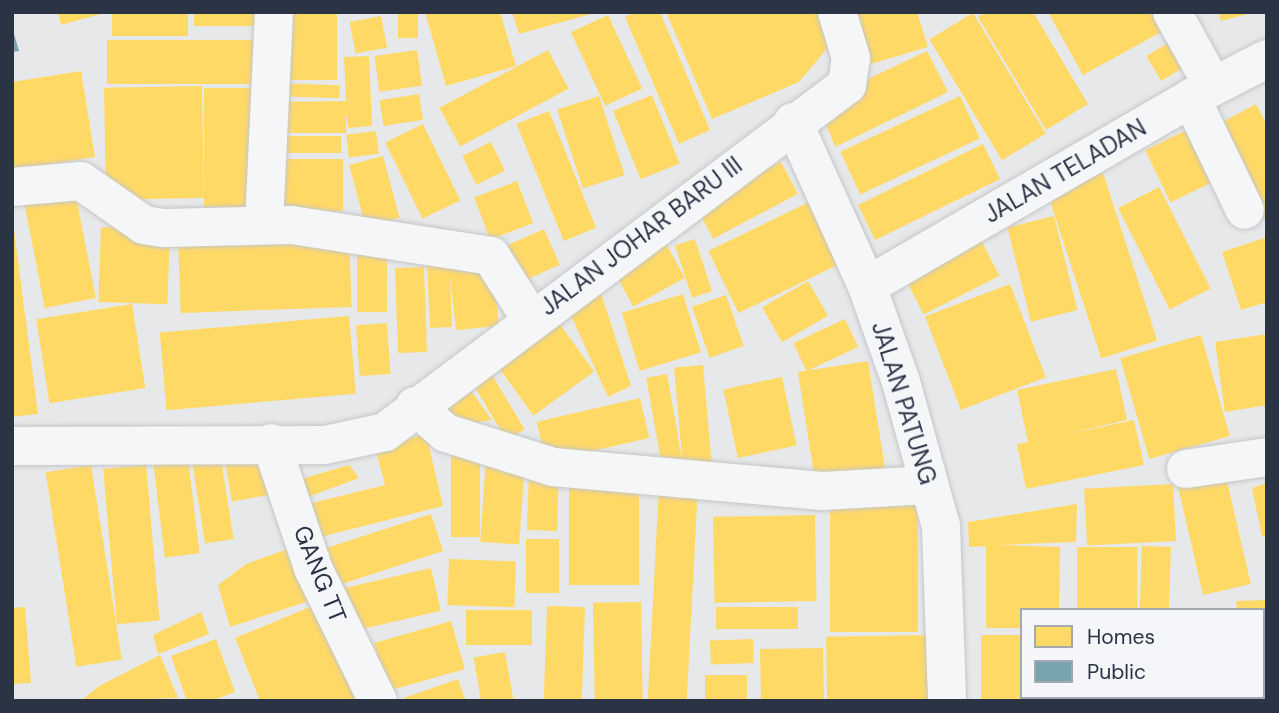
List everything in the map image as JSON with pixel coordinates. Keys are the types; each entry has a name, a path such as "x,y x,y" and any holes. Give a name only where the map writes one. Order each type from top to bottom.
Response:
{"street":[{"path":"264,224 274,12"},
{"name":"JALAN JOHAR BARU III","path":"12,446 271,443 325,445 385,432 415,405 793,122 847,85 851,58 837,12"},
{"path":"1172,12 1245,210"},
{"name":"JALAN TELADAN","path":"867,286 1202,92 1267,59"},
{"name":"JALAN PATUNG","path":"793,122 867,286 901,382 941,526 947,701"},
{"path":"12,187 82,181 94,186 110,204 154,227 264,224 347,232 491,256 531,319"},
{"path":"415,405 446,433 553,467 822,491 929,485"},
{"name":"GANG TT","path":"271,443 313,568 378,701"},
{"path":"1186,469 1267,457"}],"building: Homes":[{"path":"58,12 105,12 105,13 61,25"},
{"path":"112,12 188,12 188,36 112,36"},
{"path":"194,12 263,12 263,26 194,26"},
{"path":"281,12 337,12 337,80 281,80"},
{"path":"398,12 418,12 418,38 398,38"},
{"path":"425,12 500,12 516,66 446,86"},
{"path":"512,12 595,12 595,13 519,34"},
{"path":"635,12 660,12 710,130 679,144 625,17"},
{"path":"666,12 819,12 830,45 799,82 712,119"},
{"path":"848,12 917,12 928,47 864,66"},
{"path":"986,12 1033,12 1088,104 1046,130 978,17"},
{"path":"1048,12 1167,12 1174,25 1083,75"},
{"path":"1218,12 1252,12 1252,13 1221,21"},
{"path":"973,13 1046,134 1002,160 929,39"},
{"path":"608,15 642,88 605,106 571,32"},
{"path":"381,16 387,47 356,54 350,22"},
{"path":"1178,37 1193,62 1161,81 1146,56"},
{"path":"107,40 254,40 254,84 107,84"},
{"path":"417,50 422,86 379,92 374,56"},
{"path":"548,50 569,89 460,147 439,108"},
{"path":"927,51 948,92 835,147 821,111 872,77"},
{"path":"369,56 372,126 348,128 346,112 346,133 272,133 272,102 346,101 344,57"},
{"path":"81,71 95,157 12,170 12,82"},
{"path":"273,83 340,85 340,98 273,96"},
{"path":"202,86 204,198 106,200 104,88"},
{"path":"204,88 260,88 260,207 204,207"},
{"path":"419,94 423,120 384,126 379,100"},
{"path":"652,95 680,164 641,179 613,111"},
{"path":"599,96 625,175 583,189 557,110"},
{"path":"960,96 980,139 860,194 840,152"},
{"path":"1256,104 1267,125 1267,217 1262,219 1213,127"},
{"path":"549,111 596,228 564,241 517,124"},
{"path":"423,124 460,200 423,219 385,142"},
{"path":"1199,124 1224,176 1170,202 1145,150"},
{"path":"376,131 379,154 349,157 346,135"},
{"path":"269,136 341,136 341,153 269,153"},
{"path":"491,142 505,171 476,185 462,156"},
{"path":"983,144 1000,179 875,240 858,205"},
{"path":"383,156 400,218 366,227 349,165"},
{"path":"271,159 343,159 343,211 271,211"},
{"path":"781,162 798,194 713,239 696,207"},
{"path":"1103,173 1157,340 1101,359 1047,191"},
{"path":"517,181 533,223 490,239 474,197"},
{"path":"1159,187 1211,289 1170,309 1118,208"},
{"path":"75,191 96,298 45,308 24,201"},
{"path":"809,202 839,264 739,313 708,251"},
{"path":"12,215 38,414 12,417"},
{"path":"1054,216 1077,310 1031,322 1007,228"},
{"path":"101,227 170,229 167,304 98,302"},
{"path":"544,229 560,265 516,284 500,249"},
{"path":"349,232 352,307 181,313 178,238"},
{"path":"978,234 999,276 924,314 902,273"},
{"path":"1267,237 1267,302 1241,310 1222,252"},
{"path":"695,239 712,291 692,298 675,245"},
{"path":"665,242 685,278 633,306 613,271"},
{"path":"357,246 387,246 387,312 357,312"},
{"path":"492,259 499,326 456,330 450,276 452,327 430,328 427,265"},
{"path":"424,267 427,352 398,353 395,268"},
{"path":"808,281 828,316 782,342 762,308"},
{"path":"598,284 631,386 608,397 564,300"},
{"path":"1010,284 1046,377 961,410 925,317"},
{"path":"683,294 701,352 640,371 622,313"},
{"path":"726,295 744,346 710,358 692,307"},
{"path":"132,304 145,388 49,403 36,319"},
{"path":"349,316 356,394 167,410 160,333"},
{"path":"556,319 594,372 534,416 495,363"},
{"path":"845,319 858,347 806,371 793,343"},
{"path":"387,323 391,374 360,376 356,325"},
{"path":"1267,334 1267,405 1225,412 1215,342"},
{"path":"1201,335 1230,436 1149,459 1120,358"},
{"path":"868,361 885,471 815,482 798,372"},
{"path":"486,365 525,429 507,440 468,376"},
{"path":"703,365 712,473 684,475 674,368"},
{"path":"1116,369 1127,420 1058,436 1134,420 1144,465 1026,489 1017,444 1028,442 1017,390"},
{"path":"667,374 682,460 661,463 646,378"},
{"path":"782,377 797,445 738,458 723,389"},
{"path":"463,380 492,420 461,425 428,406"},
{"path":"640,398 649,438 546,462 537,422"},
{"path":"426,434 443,506 312,539 304,505 385,485 375,447"},
{"path":"270,447 278,493 232,501 224,455"},
{"path":"451,451 480,451 480,537 451,537"},
{"path":"188,459 200,553 165,558 153,463"},
{"path":"221,459 234,539 205,544 192,464"},
{"path":"486,459 525,462 519,545 480,542"},
{"path":"91,465 122,660 76,667 46,472"},
{"path":"146,465 160,620 117,624 103,469"},
{"path":"349,465 359,478 305,498 298,480"},
{"path":"1224,468 1251,584 1203,595 1176,479"},
{"path":"529,471 559,472 557,531 527,530"},
{"path":"569,479 639,479 639,585 569,585"},
{"path":"1267,483 1267,536 1262,537 1252,488"},
{"path":"1173,484 1176,541 1087,546 1084,489"},
{"path":"659,485 698,487 687,701 648,701"},
{"path":"830,497 918,497 918,632 830,632"},
{"path":"1077,504 1076,542 999,545 1060,547 1059,608 1020,608 1020,628 986,628 986,546 969,547 968,522"},
{"path":"431,514 443,551 332,587 320,550"},
{"path":"815,515 817,601 715,603 713,517"},
{"path":"526,539 559,539 559,593 526,593"},
{"path":"296,546 315,599 230,627 218,585 246,564"},
{"path":"1142,546 1171,547 1169,608 1140,608"},
{"path":"1077,547 1137,547 1137,608 1077,608"},
{"path":"449,559 516,561 514,607 447,605"},
{"path":"431,568 441,611 349,632 339,589"},
{"path":"1266,600 1267,672 1265,608 1237,608 1236,601"},
{"path":"322,602 362,701 260,701 235,638"},
{"path":"641,602 643,701 595,701 593,603"},
{"path":"547,606 585,607 582,701 544,701"},
{"path":"25,607 31,683 12,684 12,608"},
{"path":"716,607 798,607 798,629 716,629"},
{"path":"466,610 532,610 532,645 466,645"},
{"path":"201,612 209,634 158,654 153,635"},
{"path":"451,621 465,669 388,691 374,643"},
{"path":"932,635 933,701 827,701 826,637"},
{"path":"981,635 1020,635 1020,699 1063,701 981,701"},
{"path":"216,639 235,692 211,701 187,701 171,656"},
{"path":"753,639 754,663 711,664 710,641"},
{"path":"823,648 824,701 761,701 760,649"},
{"path":"505,652 514,701 481,701 473,658"},
{"path":"160,655 178,698 81,701 99,686"},
{"path":"705,675 747,675 747,701 705,701"},
{"path":"458,679 466,701 405,701 404,698"},
{"path":"1176,699 1222,699 1222,701"}],"building: Public":[{"path":"12,27 19,51 12,52"}]}
